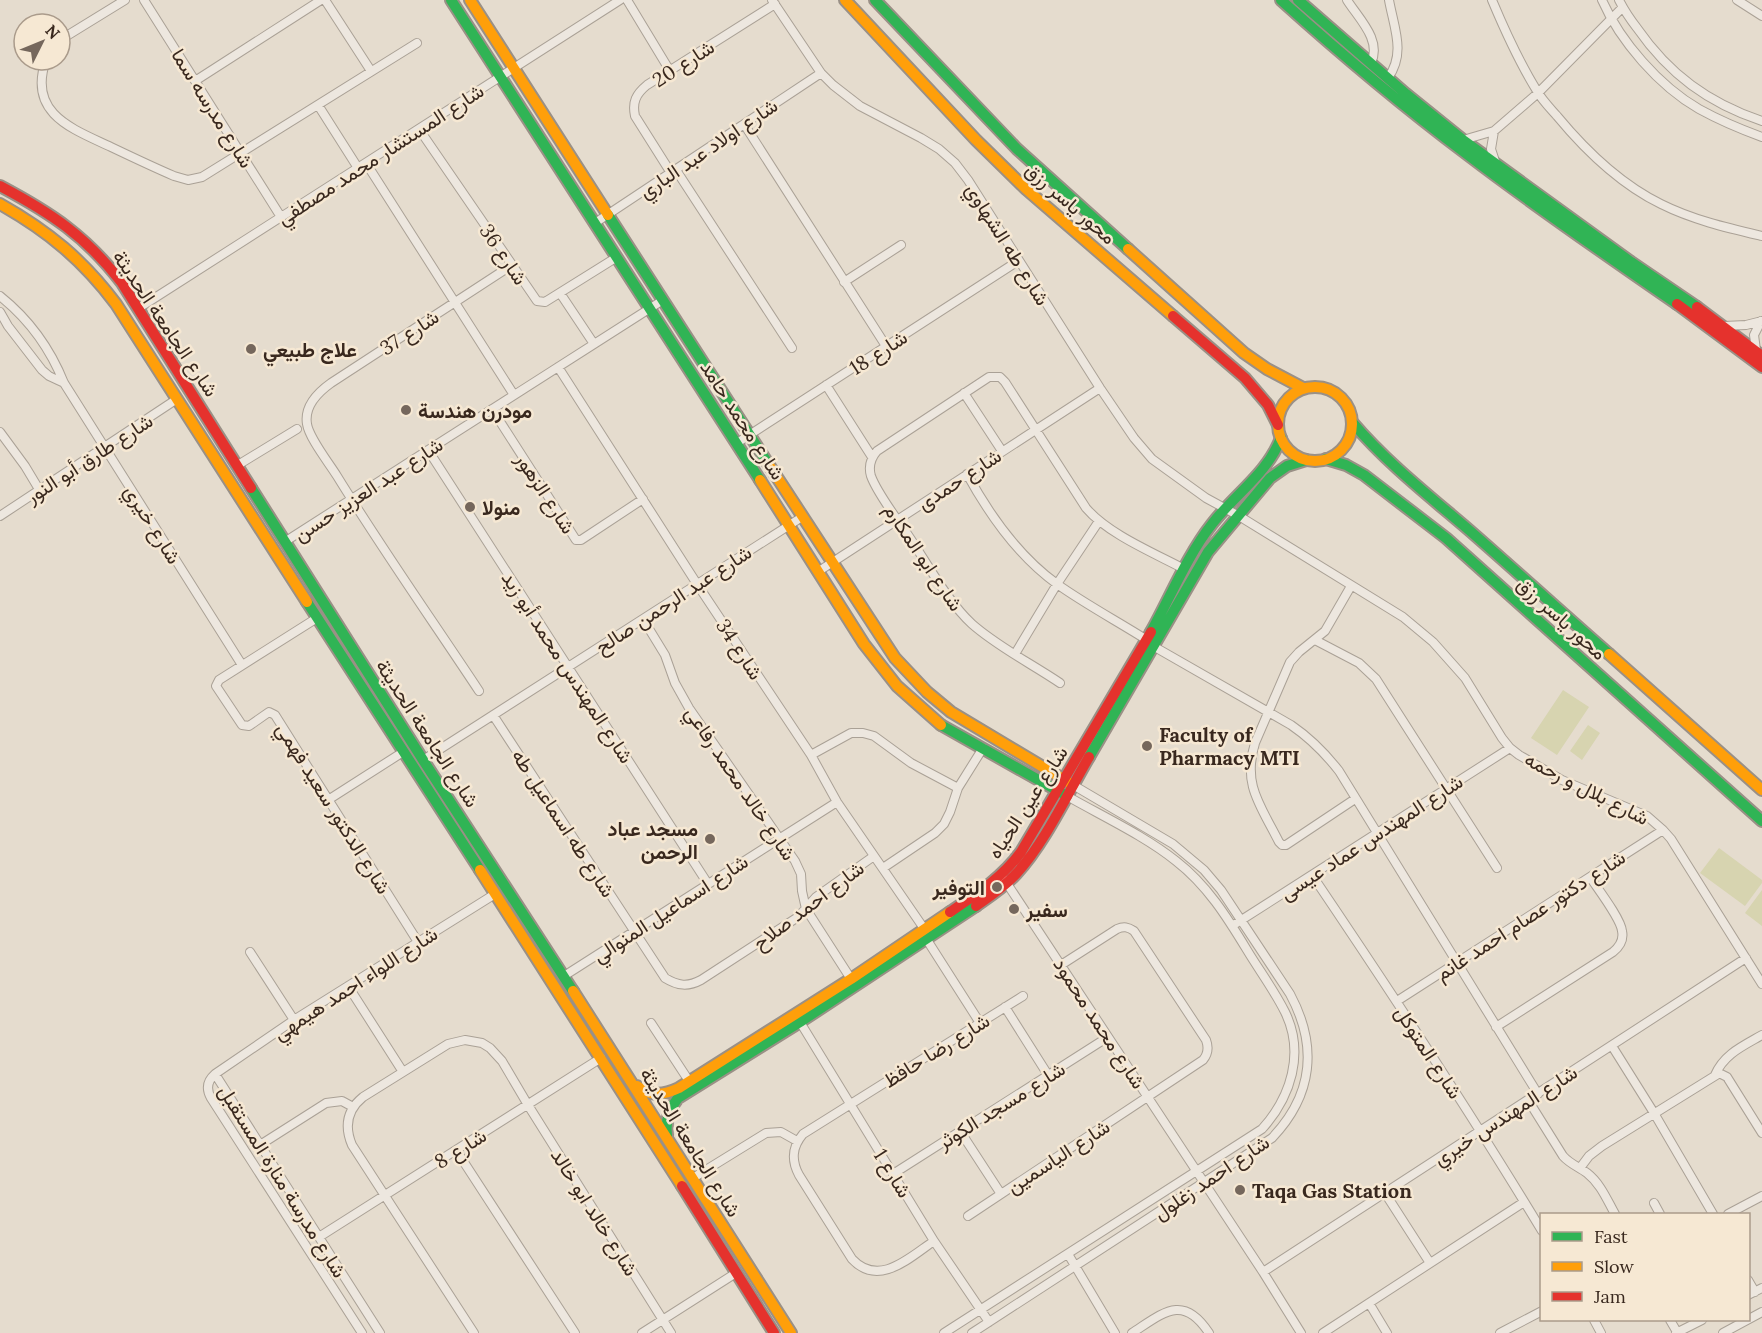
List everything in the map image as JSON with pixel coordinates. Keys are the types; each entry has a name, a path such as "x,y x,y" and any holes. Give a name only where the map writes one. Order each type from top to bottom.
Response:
{"street":[{"path":"72,33 125,0"},
{"name":"شارع مدرسه سما","path":"144,0 281,217"},
{"path":"195,81 323,0 371,71"},
{"name":"شارع محمد حامد","path":"451,0 864,644 897,686 941,725 1062,793"},
{"name":"شارع محمد حامد","path":"470,0 802,517 885,645 904,670 951,712 1069,782"},
{"name":"شارع المستشار محمد مصطفي","path":"139,308 620,0"},
{"path":"627,0 670,71"},
{"name":"محور ياسر رزق","path":"845,0 1026,189 1254,386 1268,405 1278,425"},
{"name":"محور ياسر رزق","path":"875,0 992,124 1042,172 1244,353 1267,369 1303,388"},
{"path":"1281,0 1380,87 1470,158 1726,339 1762,367"},
{"path":"1298,0 1463,140 1760,353"},
{"path":"1347,0 1374,41 1375,51 1371,63"},
{"path":"1388,78 1396,65 1398,52 1389,0"},
{"path":"1492,0 1507,36 1538,93 1578,141 1604,166 1661,204 1695,218 1762,237"},
{"path":"1602,0 1610,20 1633,51 1677,94 1697,108 1732,126 1762,137"},
{"path":"1737,0 1762,16"},
{"name":"شارع 20","path":"673,171 635,116 633,107 635,98 640,91 773,2"},
{"name":"شارع طه الشهاوي","path":"773,2 821,73 846,96 939,149 955,164 968,180 1100,388 1134,438 1152,459 1198,492 1239,516"},
{"path":"1463,140 1494,131 1538,93 1610,20 1621,4 1656,52 1684,81 1742,114 1762,121"},
{"path":"42,72 44,95 48,106 59,121 75,131 174,176 188,180 202,177 417,42"},
{"name":"شارع اولاد عبد الباري","path":"596,223 821,73"},
{"path":"1677,94 1684,81"},
{"path":"318,105 358,168"},
{"path":"744,124 886,346"},
{"name":"شارع 36","path":"419,129 539,302 545,302 617,257"},
{"path":"1494,131 1491,149 1498,166"},
{"path":"366,163 514,395"},
{"path":"673,171 792,348"},
{"name":"شارع الجامعة الحديثة","path":"0,186 52,214 93,247 113,270 423,760 564,976 791,1333"},
{"name":"شارع الجامعة الحديثة","path":"0,204 38,225 79,259 111,296 601,1059 774,1333"},
{"path":"844,282 901,245"},
{"path":"79,259 93,247"},
{"name":"شارع 18","path":"737,443 1018,261"},
{"name":"شارع 37","path":"479,691 351,499 309,431 307,412 310,403 331,382 512,265"},
{"path":"560,293 594,344"},
{"name":"شارع خيري","path":"0,296 38,334 51,354 64,383 104,448 242,665"},
{"name":"شارع عبد العزيز حسن","path":"286,541 663,300"},
{"name":"شارع خيري","path":"0,312 42,370 64,383"},
{"path":"1724,326 1739,326 1761,321"},
{"path":"1760,353 1754,335 1761,321"},
{"name":"شارع 34","path":"558,367 697,584 811,755 837,801 883,868 980,1023"},
{"path":"826,385 872,457 989,377 1000,377 1086,508 1099,521 1184,569"},
{"path":"1316,386 1330,390 1341,397 1349,409 1352,422 1350,435 1343,447 1326,459 1300,458 1288,450 1281,438 1278,425 1282,405 1291,395 1303,388 1316,386"},
{"name":"شارع حمدى","path":"819,572 1100,388"},
{"path":"964,393 1002,451"},
{"name":"شارع طارق أبو النور","path":"0,516 177,399"},
{"name":"شارع الزهور","path":"492,409 576,540 580,540 643,499"},
{"name":"محور ياسر رزق","path":"1352,422 1376,451 1402,475 1483,542 1762,790"},
{"path":"238,465 297,429"},
{"path":"0,432 40,491"},
{"name":"شارع عين الحياه","path":"1150,643 1184,569 1206,532 1224,509 1269,462 1277,451 1281,438"},
{"name":"شارع المهندس محمد أبو زيد","path":"428,450 708,884"},
{"name":"شارع ابو المكارم","path":"872,457 870,474 960,612 986,635 1060,683"},
{"name":"محور ياسر رزق","path":"1326,459 1346,465 1364,475 1446,538 1762,820"},
{"name":"شارع عين الحياه","path":"630,1079 646,1093 659,1095 672,1091 851,979 995,893 1005,879 1031,855 1062,793 1150,643 1203,560 1275,474 1306,460"},
{"path":"967,474 993,518 1007,536 1039,570 1057,584 1150,643 1291,725 1317,746 1339,771 1538,1094"},
{"name":"شارع بلال و رحمه","path":"1239,516 1403,617 1433,642 1465,678 1510,748 1519,755 1562,780 1647,816 1663,830 1762,984"},
{"name":"شارع عبد الرحمن صالح","path":"423,760 802,517"},
{"path":"1015,654 1057,584 1099,521"},
{"path":"1351,586 1329,626 1290,662 1252,755 1250,775 1252,788 1280,843 1286,844 1355,799"},
{"path":"242,665 317,618"},
{"name":"شارع خالد محمد رفاعي","path":"643,619 662,648 675,682 689,708 799,867 806,909 851,979"},
{"path":"334,645 346,637"},
{"path":"1315,640 1353,659 1371,673 1497,868"},
{"name":"شارع الدكتور سعيد فهمي","path":"242,665 216,684 240,723 249,726 268,713 274,713 418,942"},
{"name":"شارع طه اسماعيل طه","path":"494,715 634,931"},
{"path":"811,755 851,734 863,733 883,742 911,763 958,788"},
{"path":"883,868 940,829 948,818 958,788 982,748"},
{"name":"شارع المهندس عماد عيسى","path":"1232,926 1510,748"},
{"path":"328,800 403,752"},
{"name":"شارع احمد زغلول","path":"972,1333 1272,1138 1284,1125 1301,1095 1306,1078 1307,1043 1298,1010 1242,920 1213,879 1173,844 1069,782"},
{"name":"شارع احمد زغلول","path":"944,1333 1262,1129 1281,1104 1290,1083 1294,1059 1293,1044 1285,1013 1232,926 1204,887 1167,854 1062,793"},
{"name":"شارع اسماعيل المنوالي","path":"564,976 837,801"},
{"name":"شارع دكتور عصام احمد غانم","path":"1397,1001 1663,830"},
{"path":"1167,854 1173,844"},
{"name":"شارع احمد صلاح","path":"634,931 665,978 687,986 701,980 793,921 816,897 874,856"},
{"name":"شارع المتوكل","path":"1312,875 1397,1001 1540,1228"},
{"path":"1496,1027 1612,952 1621,943 1623,937 1621,925 1590,877"},
{"name":"شارع محمد محمود","path":"1005,879 1301,1333"},
{"name":"شارع اللواء احمد هيمهي","path":"215,1074 294,1020 495,894"},
{"name":"شارع الياسمين","path":"968,1216 1206,1056 1208,1046 1206,1040 1131,928 1117,929 1061,965"},
{"name":"شارع عين الحياه","path":"668,1138 666,1119 670,1108 678,1098 800,1022 926,935"},
{"path":"535,957 547,950"},
{"path":"250,952 294,1020"},
{"name":"شارع المهندس خيري","path":"1263,1272 1746,958"},
{"path":"348,986 403,1072"},
{"name":"شارع رضا حافظ","path":"797,1141 803,1134 850,1103 1023,996"},
{"path":"1005,1007 1048,1075"},
{"name":"شارع 1","path":"800,1022 934,1240 989,1322"},
{"path":"651,1023 689,1081"},
{"path":"1715,1075 1727,1056 1762,1035"},
{"name":"شارع مسجد الكوثر","path":"893,1174 1108,1037"},
{"name":"شارع خالد ابو خالد","path":"354,1107 363,1097 448,1044 465,1040 482,1043 496,1053 671,1333"},
{"path":"1612,1046 1712,1213"},
{"name":"شارع 8","path":"319,1237 601,1059"},
{"name":"شارع مدرسة منارة المستقبل","path":"362,1333 211,1098 208,1083 215,1074 380,1333"},
{"path":"1580,1168 1596,1150 1715,1075 1721,1074 1727,1077 1762,1133"},
{"path":"1528,1100 1563,1156 1600,1186 1614,1213"},
{"path":"260,1144 326,1103 342,1101 354,1107 348,1121 352,1145 474,1333"},
{"path":"960,1131 1000,1194"},
{"path":"693,1179 766,1133 781,1132 797,1141 793,1158 795,1167 857,1264 870,1271 891,1269 934,1240"},
{"path":"1236,1147 1243,1157"},
{"path":"456,1150 575,1333"},
{"path":"1385,1193 1430,1263"},
{"path":"1732,1213 1762,1196"},
{"path":"1323,1333 1524,1202"},
{"path":"1654,1203 1659,1213"},
{"path":"712,1235 724,1228"},
{"path":"1068,1254 1115,1333"},
{"path":"642,1333 736,1273"},
{"path":"1369,1303 1387,1333"},
{"path":"1132,1333 1165,1312 1179,1310 1198,1317 1209,1333"},
{"path":"1500,1333 1540,1312"},
{"path":"1676,1333 1699,1321"},
{"path":"1723,1333 1734,1330 1748,1321"}],"shaded area":[{"path":"1563,690 1589,707 1557,755 1531,738"},
{"path":"1588,725 1600,733 1582,760 1570,751"},
{"path":"1719,848 1762,880 1745,906 1700,873"},
{"path":"1762,890 1762,926 1745,913"}],"traffic: fast":[{"path":"451,0 760,480"},
{"path":"875,0 1017,149 1128,249"},
{"path":"1281,0 1326,40 1444,136 1545,212 1677,304"},
{"path":"1298,0 1406,94 1463,140 1697,307"},
{"path":"608,215 769,465"},
{"path":"1352,422 1408,478 1609,654"},
{"path":"1151,632 1203,536 1268,462 1281,438"},
{"path":"1326,459 1346,465 1364,475 1446,538 1762,821"},
{"path":"1089,757 1208,552 1270,478 1287,466 1306,460"},
{"path":"251,488 573,991"},
{"path":"307,602 480,870"},
{"path":"941,725 1067,796"},
{"path":"667,1135 668,1115 678,1098 800,1022 976,906"}],"traffic: slow":[{"path":"470,0 608,215"},
{"path":"845,0 976,140 1026,189 1173,316"},
{"path":"0,204 34,225 64,248 104,288 307,602"},
{"path":"1128,249 1244,353 1267,369 1303,388"},
{"path":"1315,387 1336,393 1346,403 1352,424 1346,445 1336,455 1315,461 1294,455 1284,445 1278,424 1284,403 1294,393 1315,387"},
{"path":"769,465 895,658 927,692 951,712 1073,785"},
{"path":"760,480 864,644 897,686 941,725"},
{"path":"1609,654 1762,790"},
{"path":"480,870 682,1186"},
{"path":"637,1086 647,1092 658,1094 679,1088 851,979 950,912"},
{"path":"573,991 791,1333"}],"traffic: jam":[{"path":"0,186 67,227 109,266 251,488"},
{"path":"1677,304 1762,367"},
{"path":"1697,307 1762,356"},
{"path":"1173,316 1245,378 1268,405 1278,425"},
{"path":"950,912 997,878 1021,852 1151,632"},
{"path":"976,906 1007,883 1026,862 1046,833 1089,757"},
{"path":"682,1186 774,1333"}],"place":[{"name":"علاج طبيعي","path":"251,349"},
{"name":"مودرن هندسة","path":"406,410"},
{"name":"منولا","path":"470,507"},
{"name":"Faculty of Pharmacy MTI","path":"1147,746"},
{"name":"مسجد عباد الرحمن","path":"710,839"},
{"name":"التوفير","path":"997,887"},
{"name":"سفير","path":"1014,909"},
{"name":"Taqa Gas Station","path":"1240,1190"}]}
